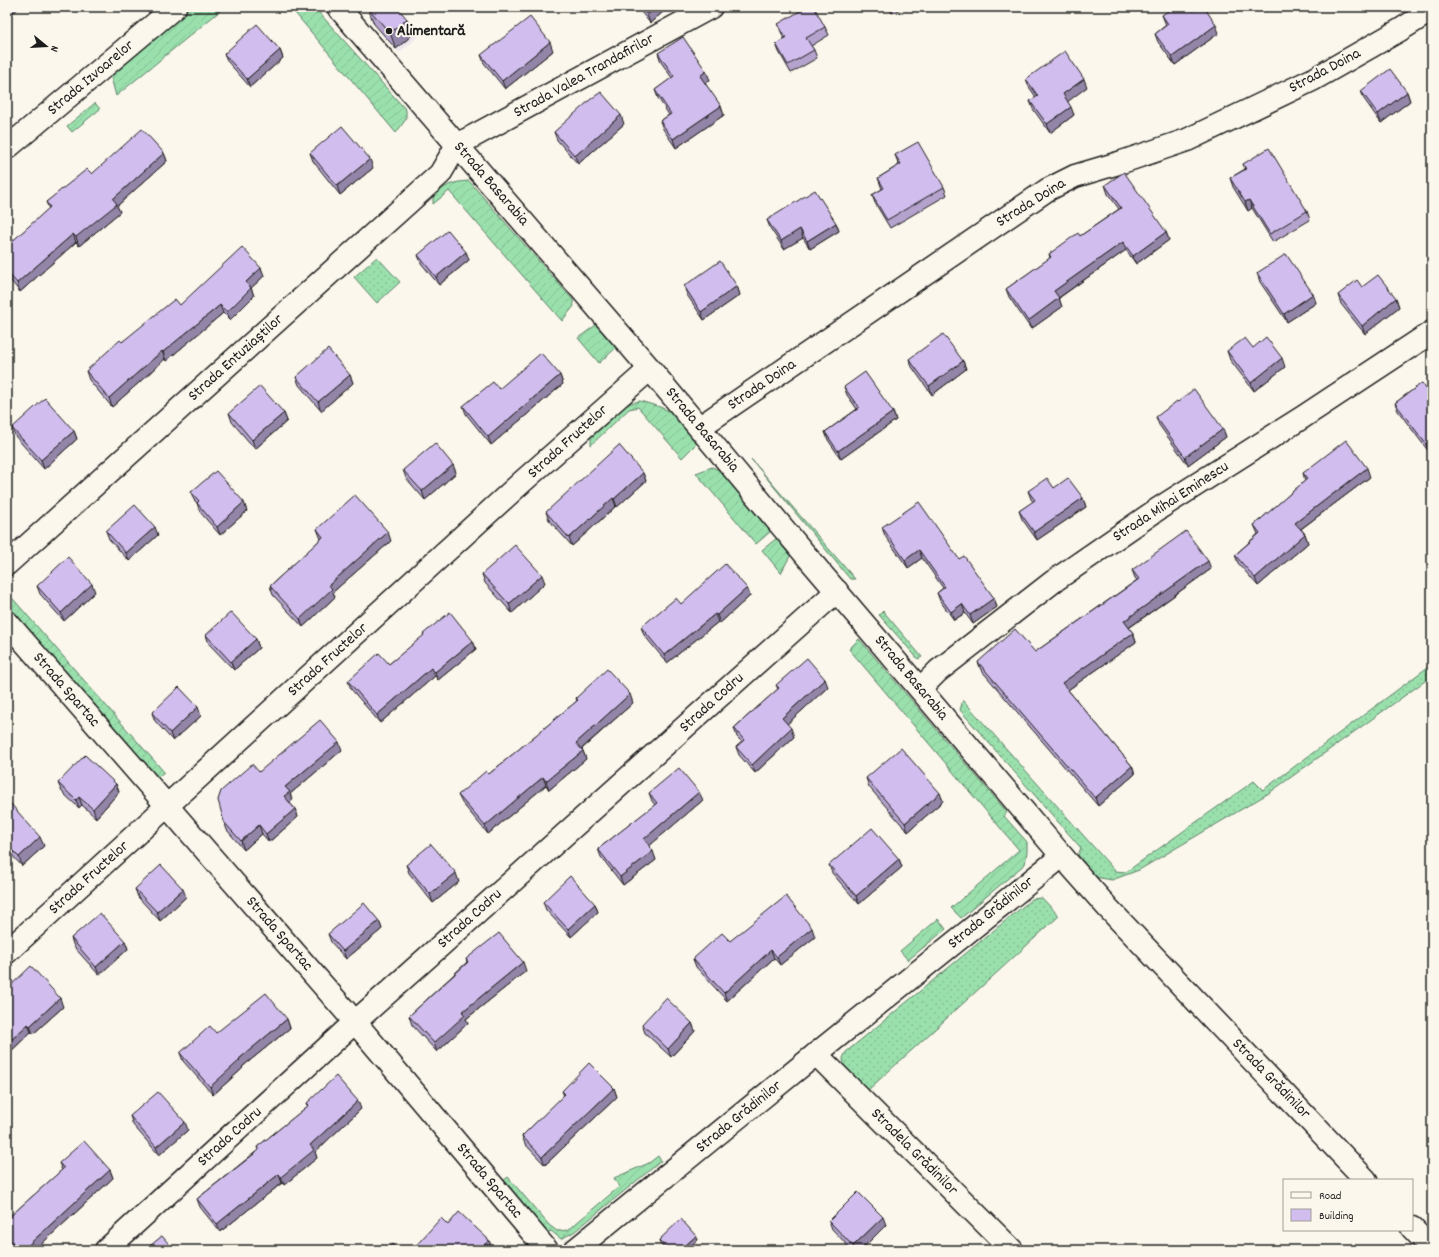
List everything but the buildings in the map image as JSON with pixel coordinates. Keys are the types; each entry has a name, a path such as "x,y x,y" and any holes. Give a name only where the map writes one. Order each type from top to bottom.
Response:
{"street":[{"name":"Strada Izvoarelor","path":"7,148 175,7"},
{"name":"Strada Basarabia","path":"338,7 700,427 1062,856"},
{"name":"Strada Valea Trandafirilor","path":"457,145 711,7"},
{"name":"Strada Doina","path":"700,427 1047,190 1075,176 1187,140 1314,79 1432,10"},
{"name":"Strada Entuziaștilor","path":"7,564 440,174 457,145"},
{"name":"Strada Mihai Eminescu","path":"920,689 938,671 1054,581 1158,509 1309,413 1432,332"},
{"name":"Strada Fructelor","path":"7,952 522,482 650,369"},
{"name":"Strada Codru","path":"106,1250 355,1022 837,591"},
{"name":"Strada Spartac","path":"7,622 355,1022 546,1250"},
{"name":"Strada Grădinilor","path":"584,1248 816,1054 1062,856 1108,908 1365,1179"},
{"name":"Stradela Grădinilor","path":"816,1054 1012,1250"},
{"path":"1413,1229 1432,1249"}],"shaded area":[{"path":"391,7 419,36 399,53 370,19"}],"green space":[{"path":"191,7 217,7 220,11 116,96 110,74"},
{"path":"290,7 314,7 406,110 406,119 396,133"},
{"path":"95,103 100,109 72,132 67,126"},
{"path":"469,181 573,300 574,306 562,321 449,191 433,204 433,198 445,187 457,182"},
{"path":"377,257 400,282 377,303 354,277"},
{"path":"596,325 616,348 599,363 578,338"},
{"path":"640,401 660,407 684,418 699,439 682,458 638,407 629,409 591,445 591,436 625,406"},
{"path":"751,459 855,579 850,579"},
{"path":"712,467 721,471 771,531 756,544 696,473"},
{"path":"777,538 790,556 781,573 762,550"},
{"path":"7,592 164,772 155,779 7,604"},
{"path":"883,611 922,657 918,659 879,615"},
{"path":"859,639 1007,812 1004,816 1027,842 1025,864 961,918 951,908 1019,850 849,649"},
{"path":"1432,664 1432,676 1269,793 1139,870 1112,880 1095,877 1078,855 1081,848 960,710 963,700 1115,871 1126,872 1254,781 1263,790"},
{"path":"1042,898 1059,916 867,1091 844,1067 843,1058 846,1052 1032,899"},
{"path":"938,919 946,929 908,960 900,951"},
{"path":"658,1156 661,1161 574,1232 561,1239 551,1231 547,1233 503,1181 508,1177 549,1225 557,1231 568,1230 619,1187 614,1178 649,1163"}],"place":[{"name":"Alimentară","path":"389,31"}]}
